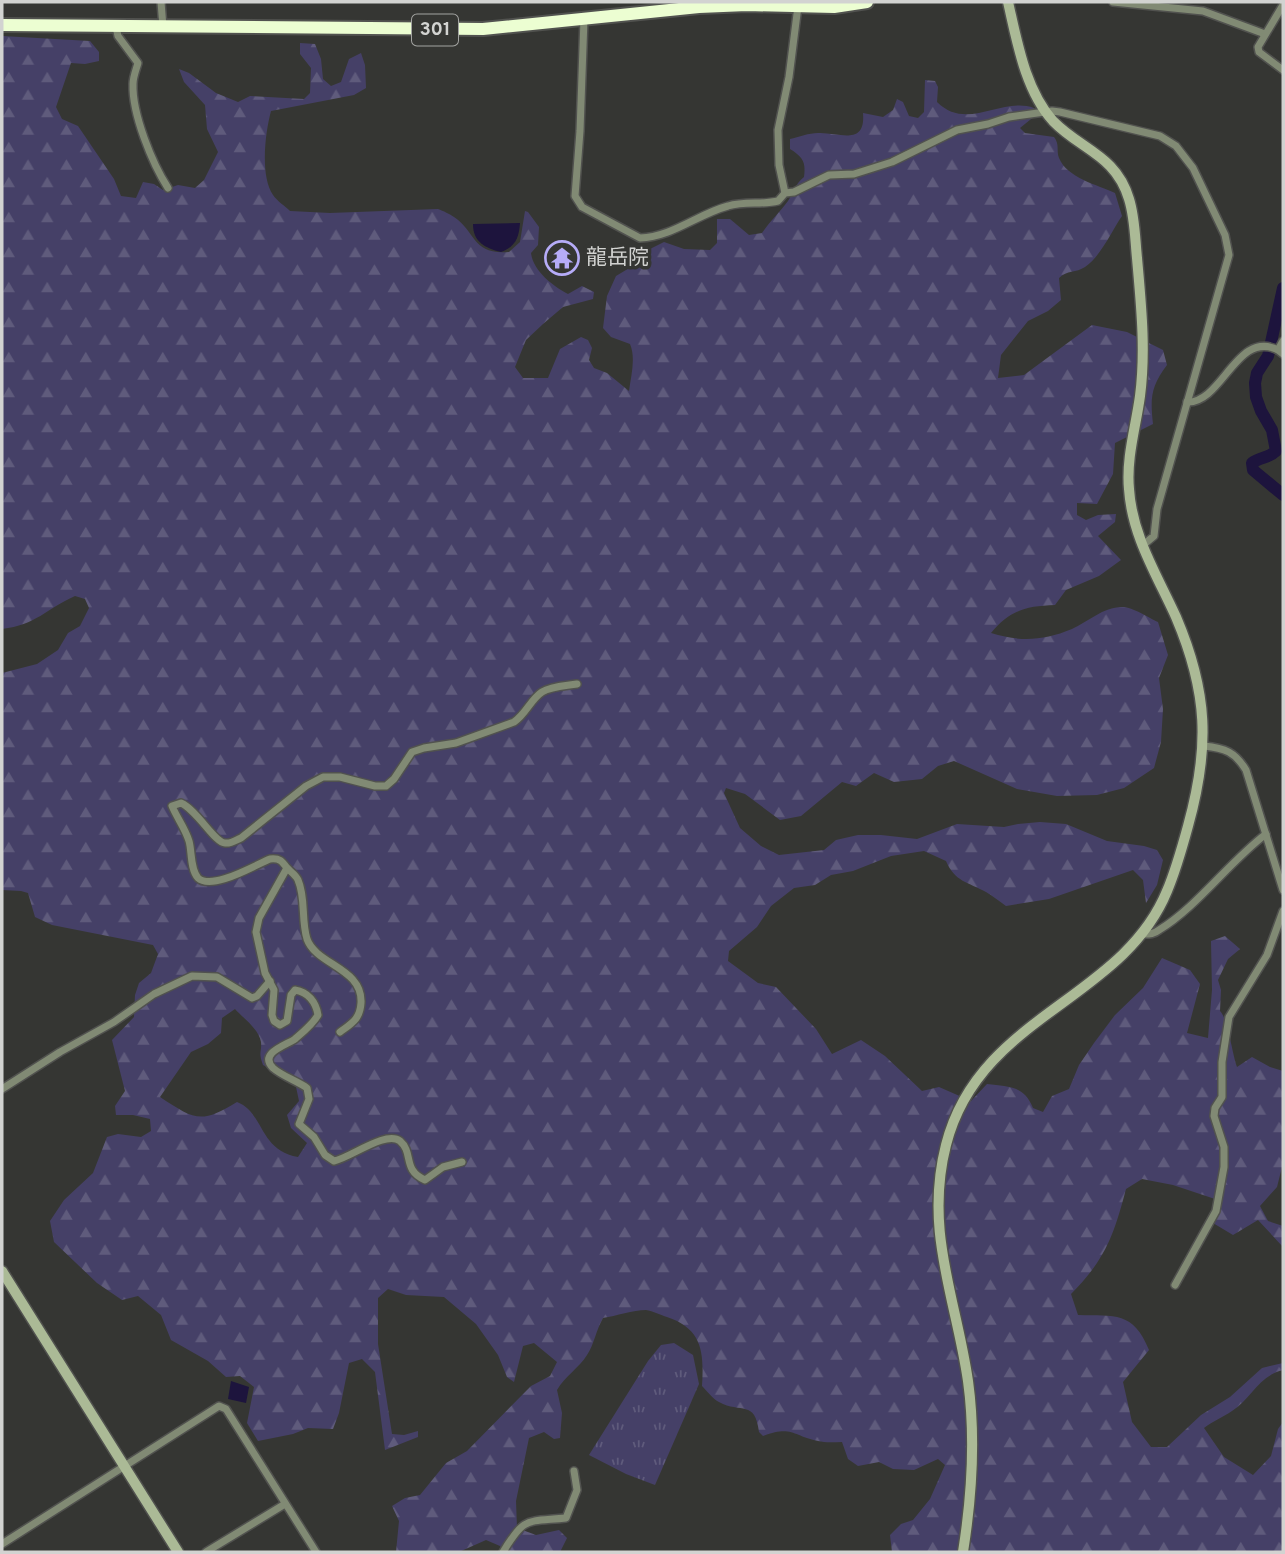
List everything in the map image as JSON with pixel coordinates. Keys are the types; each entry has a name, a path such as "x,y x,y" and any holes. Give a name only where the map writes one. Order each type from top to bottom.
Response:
{"highway":[{"name":"301","path":"2,25 483,29 699,7 834,7 867,2"}],"street":[{"path":"161,2 163,27"},
{"path":"963,1552 972,1475 973,1429 967,1379 940,1243 937,1213 940,1174 947,1140 970,1090 997,1054 1124,955 1157,915 1181,853 1198,791 1204,746 1203,713 1193,660 1142,546 1128,485 1143,370 1138,271 1130,201 1124,185 1107,161 1065,132 1035,96 1008,2"},
{"path":"1113,2 1203,11 1265,34"},
{"path":"1283,5 1258,47 1259,52 1283,70"},
{"path":"785,193 779,165 778,130 789,77 797,6"},
{"path":"584,19 575,196 582,207 640,238 679,228 729,205 778,201 785,193 794,192 829,175 854,174 892,162 957,130 1009,117 1060,112 1168,140 1185,155 1225,235 1229,255 1157,509 1154,536 1142,546"},
{"path":"116,27 118,36 138,63 133,80 136,108 168,188"},
{"path":"1187,402 1201,399 1247,353 1255,348 1275,349 1283,341"},
{"path":"340,1032 360,1014 361,993 358,985 310,944 298,879 283,861 270,859 226,879 205,881 198,877 189,842 172,806 175,803 186,805 197,814 215,837 222,843 229,844 241,838 317,779 340,777 375,786 386,786 394,779 412,752 456,743 514,722 522,716 540,692 577,684"},
{"path":"1204,746 1230,751 1246,770 1283,890"},
{"path":"1144,934 1159,931 1186,909 1238,857 1266,834"},
{"path":"287,868 259,918 256,932 265,973 274,990 274,1021 279,1025 287,1021 291,995 295,990 299,990 316,1005 318,1015 315,1020 295,1038 277,1047 270,1060 272,1067 307,1088 309,1100 299,1124 314,1137 325,1155 334,1161 344,1159 379,1141 396,1139 405,1148 410,1169 417,1177 425,1180 443,1167 463,1162"},
{"path":"1175,1286 1216,1211 1220,1198 1224,1147 1214,1116 1215,1108 1222,1097 1222,1062 1229,1017 1267,955 1283,911"},
{"path":"2,1089 178,981 192,976 216,977 252,998 270,981"},
{"path":"2,1271 178,1552"},
{"path":"2,1544 219,1406 226,1409 316,1552"},
{"path":"503,1552 525,1523 566,1518 577,1490 574,1471"},
{"path":"206,1552 285,1504"}],"green space":[{"path":"2,36 90,41 99,52 99,61 71,63 56,107 62,119 78,126 114,179 121,196 136,198 143,182 154,184 163,190 178,185 195,188 204,180 218,152 207,129 205,105 184,82 179,69 216,93 238,102 250,96 304,99 310,93 311,68 300,54 300,43 315,44 321,59 323,79 331,86 341,82 349,59 361,53 365,65 366,88 354,95 271,111 265,166 269,187 275,197 290,211 330,213 438,209 461,223 481,246 497,252 509,252 520,242 525,211 528,212 539,227 538,245 531,253 540,272 568,294 582,286 594,292 593,299 563,307 526,340 515,367 523,378 548,378 560,349 581,337 588,340 592,348 589,360 594,368 607,373 629,391 633,361 630,344 611,337 603,328 607,296 616,276 641,261 648,250 664,242 684,249 710,250 717,243 717,219 730,219 749,235 762,233 804,177 804,164 801,157 790,149 790,139 815,133 855,134 863,124 863,113 883,117 893,110 897,99 903,102 909,116 918,118 924,112 925,80 935,81 938,87 937,102 960,114 1010,106 1034,108 1036,115 1020,128 1025,133 1054,137 1063,165 1076,176 1115,193 1122,216 1091,262 1082,269 1059,278 1061,300 1048,311 1028,321 1001,355 998,378 1024,375 1092,325 1127,332 1163,350 1167,365 1153,393 1153,424 1115,443 1113,474 1097,504 1077,503 1077,515 1086,520 1098,515 1116,514 1115,522 1098,536 1121,560 1099,576 1066,590 1055,605 1035,607 1012,614 991,633 1022,639 1051,636 1072,629 1108,609 1122,607 1158,622 1168,655 1159,678 1163,709 1161,742 1154,768 1124,788 1097,795 1057,796 1017,789 954,761 938,766 922,779 894,782 874,773 856,786 842,782 801,816 780,820 745,794 726,788 724,793 740,828 761,846 779,855 824,850 836,840 858,835 917,839 957,824 1004,827 1040,822 1066,824 1107,841 1157,850 1163,860 1157,885 1146,903 1143,880 1133,870 1049,899 1006,906 958,877 946,861 924,851 891,856 853,871 831,875 815,885 794,888 771,906 757,927 729,951 728,961 758,983 776,987 816,1029 832,1054 861,1040 885,1056 922,1091 939,1087 971,1101 987,1084 1015,1088 1025,1095 1033,1108 1043,1112 1052,1096 1069,1089 1079,1065 1094,1043 1115,1015 1143,988 1162,958 1190,970 1200,984 1187,1033 1208,1038 1212,990 1211,941 1225,936 1240,949 1228,959 1218,980 1221,990 1220,1011 1228,1029 1237,1067 1252,1057 1283,1071 1283,1163 1277,1187 1260,1206 1268,1221 1283,1226 1283,1247 1258,1220 1233,1235 1213,1223 1221,1201 1173,1185 1142,1179 1126,1189 1107,1246 1083,1282 1071,1294 1078,1315 1121,1318 1136,1328 1143,1337 1149,1350 1123,1382 1132,1422 1151,1447 1167,1447 1201,1415 1230,1397 1262,1368 1283,1363 1283,1370 1267,1377 1239,1406 1204,1428 1224,1457 1253,1475 1271,1456 1278,1429 1283,1422 1283,1552 892,1552 890,1535 901,1524 913,1520 930,1499 945,1465 938,1459 914,1470 893,1469 879,1462 858,1466 848,1459 842,1442 821,1442 787,1431 763,1436 750,1411 719,1402 702,1386 699,1344 688,1328 646,1310 603,1318 587,1355 557,1390 562,1413 560,1438 554,1439 544,1432 529,1438 516,1501 517,1528 536,1535 559,1530 567,1538 560,1552 504,1552 500,1546 486,1540 459,1552 396,1552 399,1521 392,1506 405,1498 420,1495 446,1463 467,1451 531,1386 550,1376 557,1362 534,1343 523,1346 514,1382 507,1377 498,1355 476,1324 444,1297 406,1295 388,1289 378,1298 378,1344 392,1434 404,1435 418,1431 418,1437 385,1450 375,1372 362,1359 349,1363 333,1429 308,1428 258,1441 247,1423 254,1387 240,1376 226,1377 208,1361 171,1340 161,1315 138,1296 122,1300 97,1283 54,1242 50,1221 64,1200 93,1173 107,1137 118,1134 141,1137 151,1131 150,1119 116,1115 115,1106 125,1091 112,1040 134,1017 135,995 139,983 151,973 158,954 153,945 52,925 35,917 28,893 2,890 2,673 37,664 58,650 68,633 80,626 89,608 85,599 75,596 24,624 2,629","holes":["235,1009 260,1037 263,1065 295,1082 299,1101 287,1115 291,1128 307,1143 298,1157 276,1147 246,1107 237,1102 214,1114 197,1116 160,1097 191,1052 208,1044 221,1033 222,1018"]},
{"path":"674,1343 693,1355 699,1384 655,1485 589,1455 648,1361 661,1345"}],"shaded area":[{"path":"520,223 515,241 501,252 478,240 473,224"},
{"path":"231,1381 249,1387 246,1403 228,1399"}],"waterway":[{"path":"1283,288 1268,356 1257,373 1255,383 1256,397 1272,430 1276,451 1252,463 1253,470 1283,495"}],"place":[{"name":"龍岳院","path":"562,258"}]}
